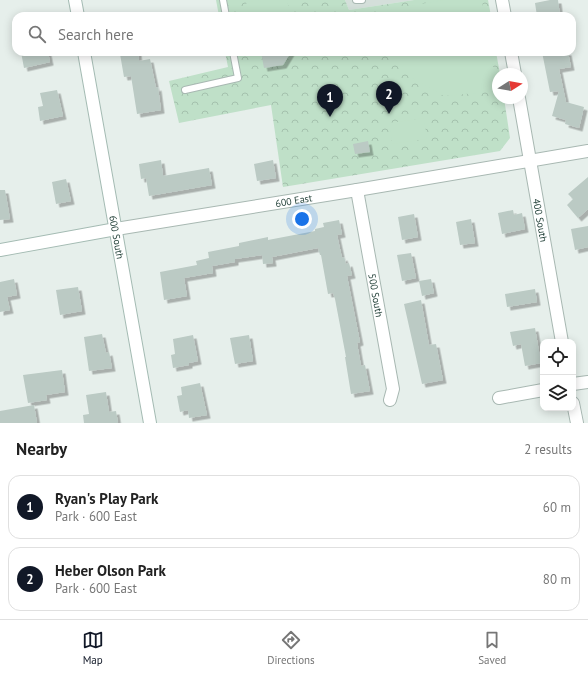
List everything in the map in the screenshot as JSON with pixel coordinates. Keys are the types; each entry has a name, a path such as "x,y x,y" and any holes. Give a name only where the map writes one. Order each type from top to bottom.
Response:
{"street":[{"path":"75,0 77,12"},
{"path":"502,0 504,12"},
{"name":"600 South","path":"85,56 150,423"},
{"path":"512,56 514,68"},
{"name":"400 South","path":"521,104 561,339"},
{"name":"600 East","path":"0,250 116,229 588,151"},
{"name":"500 South","path":"357,190 393,389 390,400"},
{"path":"576,384 588,382"},
{"path":"499,398 540,391"},
{"path":"574,411 576,423"}],"lane":[{"path":"223,0 225,12"},
{"path":"356,0 362,0"},
{"path":"185,90 238,78 234,56"}],"shaded area":[{"path":"345,0 414,0 349,10"}],"green space":[{"path":"216,0 345,0 349,10 414,0 488,0 490,12 218,12"},
{"path":"259,0 287,0 290,12 248,12 246,2"},
{"path":"443,0 482,0 484,12 388,12 387,10"},
{"path":"226,56 497,56 499,68 492,68 492,104 505,104 510,138 500,151 283,187 271,105 179,123 169,81 228,67"},
{"path":"399,56 492,56 493,68 492,68 492,91 444,96 404,73"},
{"path":"424,118 427,139 392,144 389,123"}],"building":[{"path":"558,0 560,12 536,12 535,3"},
{"path":"22,56 49,56 50,62 24,68"},
{"path":"120,56 138,56 139,61 150,59 156,88 158,87 161,110 137,114 131,76 124,77"},
{"path":"262,56 289,56 283,65 264,68"},
{"path":"543,56 569,56 571,67 559,69 566,102 584,107 579,128 565,124 566,120 552,116 559,91 550,92"},
{"path":"57,90 63,116 40,121 38,107 43,106 40,93"},
{"path":"368,141 370,152 355,154 353,144"},
{"path":"161,160 163,176 209,168 212,185 149,196 146,178 141,179 139,164"},
{"path":"273,160 276,178 257,181 254,164"},
{"path":"588,177 588,209 578,218 567,205 573,199 568,194"},
{"path":"66,179 71,201 56,204 52,182"},
{"path":"0,190 5,190 10,219 0,220"},
{"path":"513,210 514,215 522,213 525,229 502,234 498,213"},
{"path":"414,214 418,237 402,240 398,217"},
{"path":"471,219 475,243 460,245 456,222"},
{"path":"339,220 342,234 337,235 342,258 344,257 346,264 349,263 352,275 347,276 360,342 357,343 361,366 365,365 370,391 351,394 346,357 335,299 333,293 328,294 321,255 318,248 272,257 273,263 263,264 262,255 235,259 235,262 212,266 213,273 184,278 187,296 164,300 160,272 197,265 196,261 209,258 208,252 239,246 239,243 268,237 268,240 315,231 315,229 324,227 323,223"},
{"path":"588,226 588,247 575,250 571,229"},
{"path":"411,253 416,278 402,281 397,255"},
{"path":"14,279 17,295 7,297 10,310 0,312 0,282"},
{"path":"431,279 434,293 422,296 419,281"},
{"path":"78,287 82,311 60,315 56,290"},
{"path":"535,289 537,302 507,307 505,294"},
{"path":"421,300 429,345 436,344 443,380 422,384 404,304"},
{"path":"535,328 540,363 525,366 521,344 513,346 510,332"},
{"path":"102,334 106,353 109,352 112,368 89,371 84,337"},
{"path":"193,335 198,361 189,363 189,365 173,368 171,355 175,354 173,339"},
{"path":"249,335 253,361 235,364 230,338"},
{"path":"62,370 65,392 46,395 47,400 28,403 23,375"},
{"path":"200,383 207,415 189,418 188,410 180,412 177,396 182,395 181,387"},
{"path":"106,392 109,412 116,411 118,423 84,423 83,415 89,414 86,395"},
{"path":"34,405 37,423 0,423 0,411"}],"place":[{"name":"Heber Olson Park","path":"389,114"},
{"name":"Ryan's Play Park","path":"330,117"}]}
